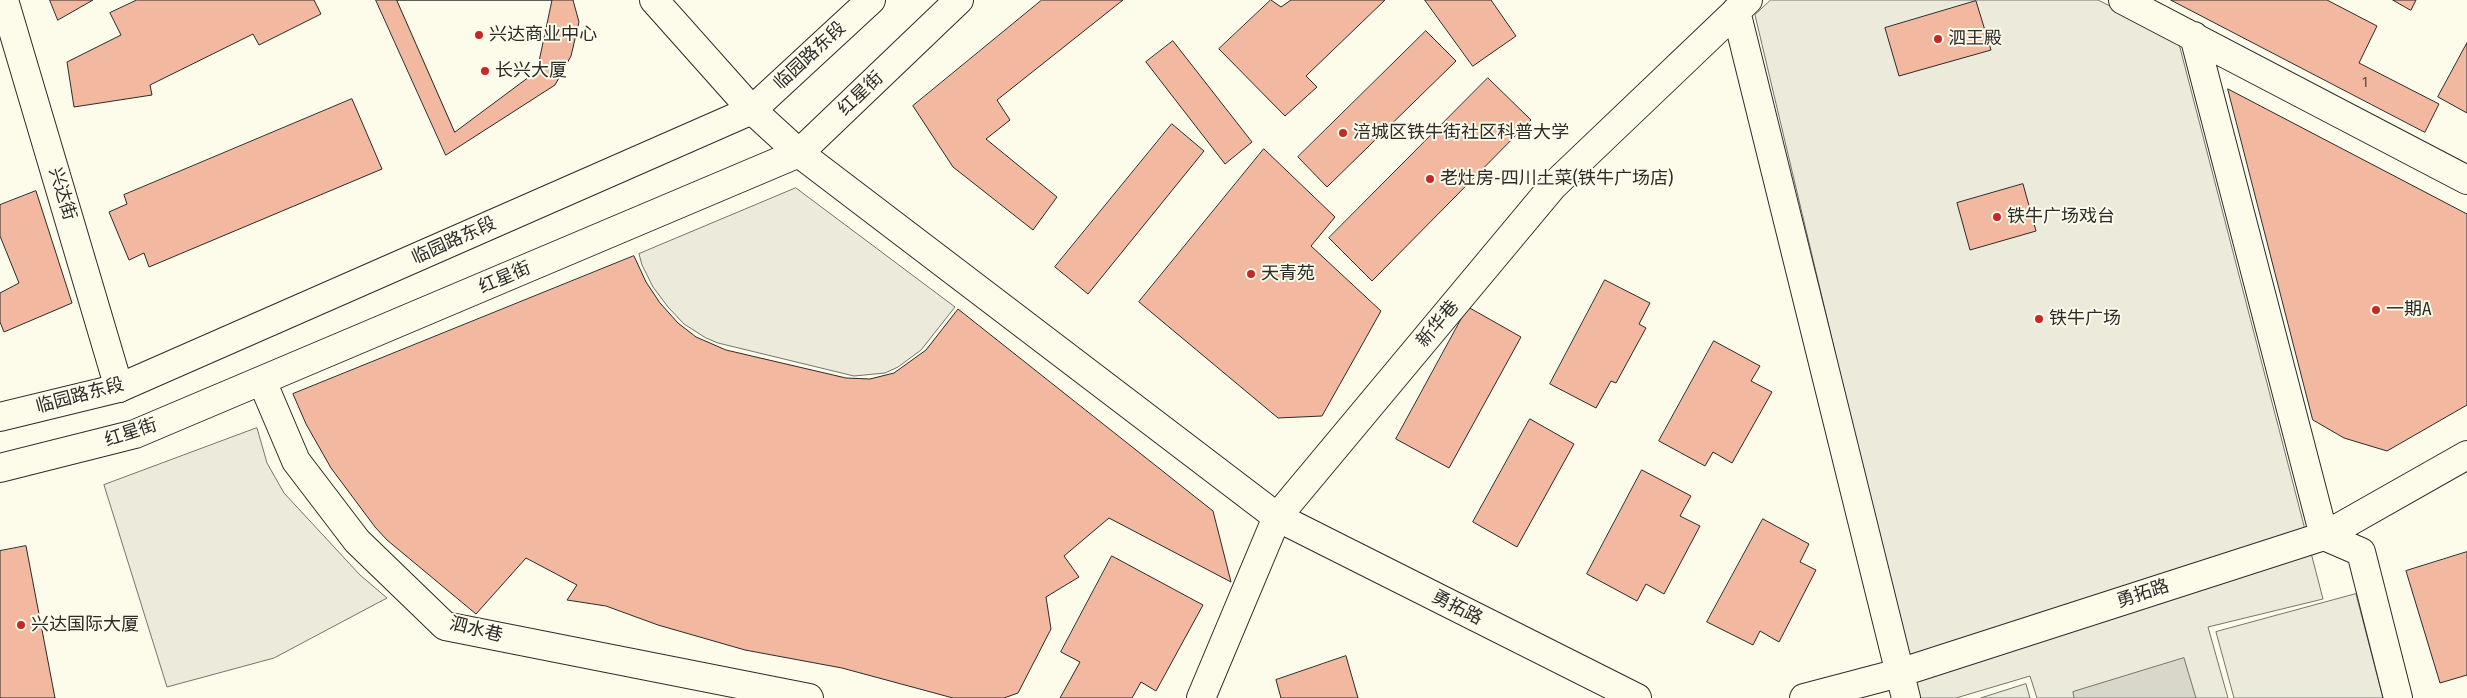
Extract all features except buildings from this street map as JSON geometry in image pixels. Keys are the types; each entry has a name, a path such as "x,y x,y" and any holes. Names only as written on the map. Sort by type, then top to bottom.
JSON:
{"street":[{"name":"兴达街","path":"4,0 119,388"},
{"name":"勇拓路","path":"654,0 752,110 799,152 1277,517 1637,698"},
{"name":"临园路东段","path":"0,418 119,388 752,110 871,0"},
{"name":"红星街","path":"0,468 135,434 799,152 959,0"},
{"path":"2123,0 2467,180"},
{"path":"1742,5 1903,686"},
{"name":"新华巷","path":"1201,698 1277,517 1553,186 1742,5"},
{"path":"2194,36 2324,536 2361,552 2398,698"},
{"name":"泗水巷","path":"262,381 296,461 357,541 445,626 809,698"},
{"name":"勇拓路","path":"1804,698 1903,686 2324,536 2467,455"}],"shaded area":[{"name":"铁牛广场","path":"1771,0 2098,0 2178,40 2323,599 2208,627 2228,698 2037,698 2030,676 1956,698 1917,698 1755,15"},
{"path":"796,188 955,307 921,350 898,367 885,373 854,376 718,343 684,324 653,287 642,265 639,254"},
{"path":"257,428 267,463 284,493 360,575 387,598 274,658 167,687 104,485"},
{"path":"2356,594 2383,698 2234,698 2216,632"},
{"path":"2184,658 2196,698 2074,698 2073,692"},
{"path":"2026,684 2030,698 1981,698"}],"place":[{"name":"兴达商业中心","path":"479,35"},
{"name":"泗王殿","path":"1938,39"},
{"name":"长兴大厦","path":"485,71"},
{"name":"涪城区铁牛街社区科普大学","path":"1343,133"},
{"name":"老灶房-四川土菜(铁牛广场店)","path":"1430,179"},
{"name":"铁牛广场戏台","path":"1997,217"},
{"name":"天青苑","path":"1251,274"},
{"name":"一期A","path":"2376,310"},
{"name":"铁牛广场","path":"2039,319"},
{"name":"兴达国际大厦","path":"21,625"}]}
